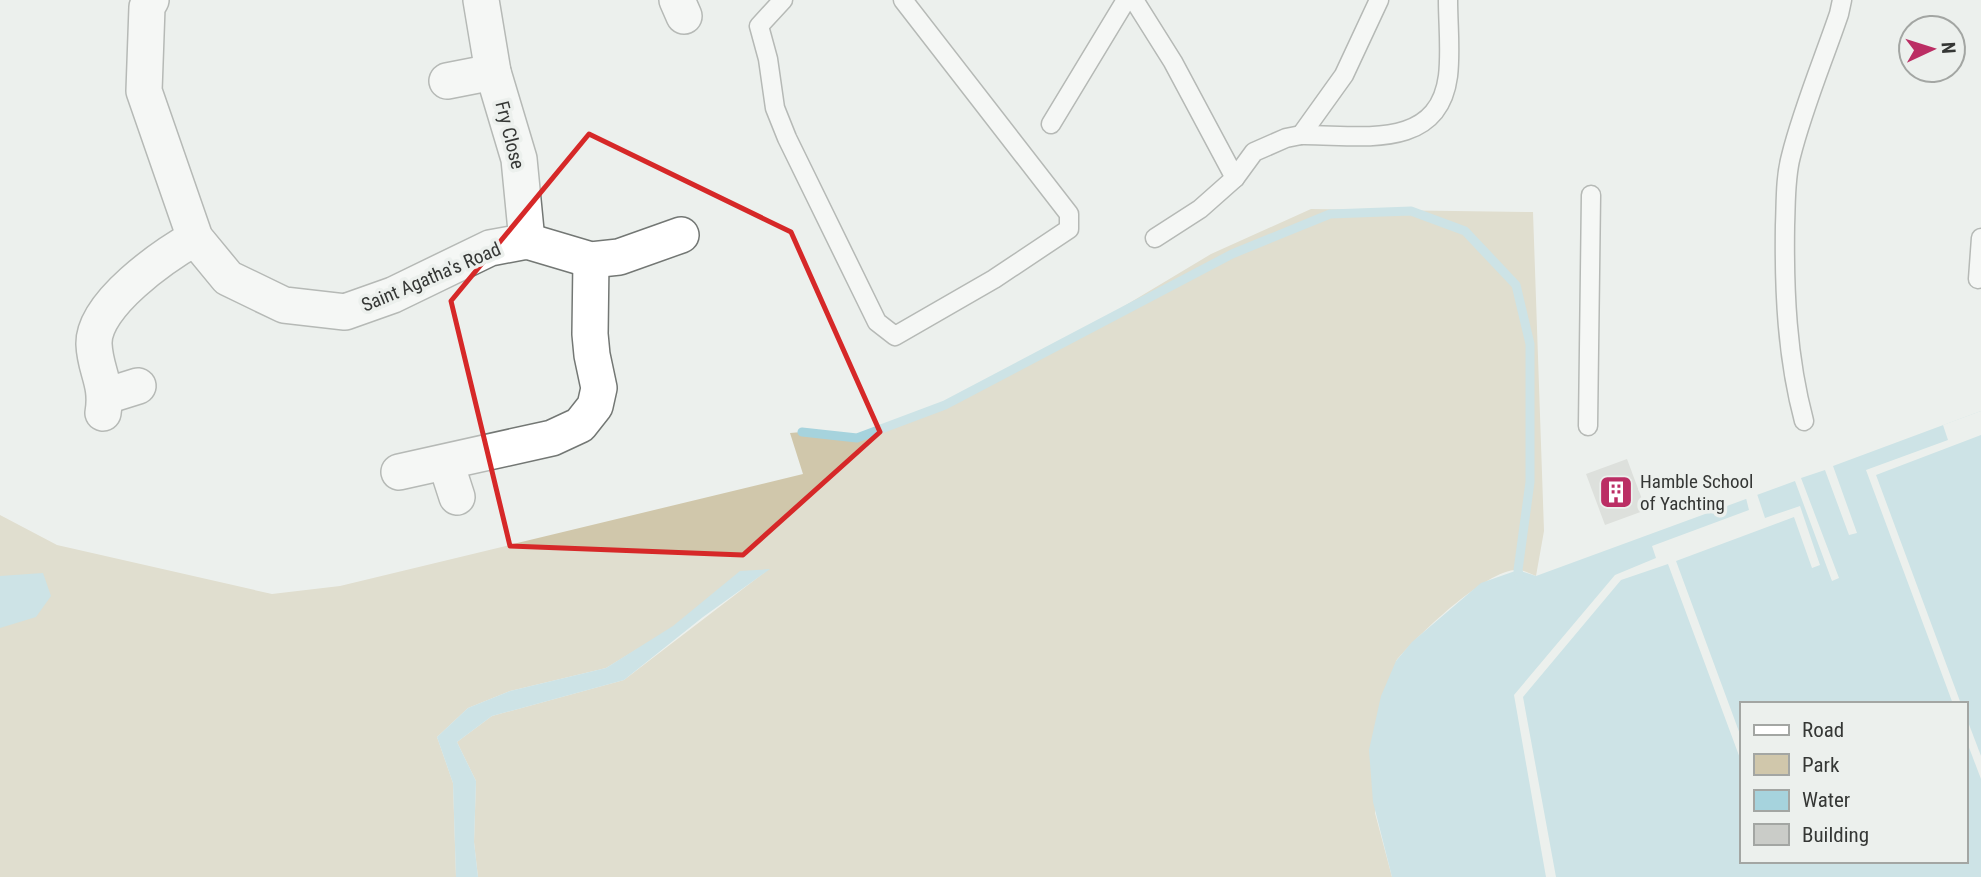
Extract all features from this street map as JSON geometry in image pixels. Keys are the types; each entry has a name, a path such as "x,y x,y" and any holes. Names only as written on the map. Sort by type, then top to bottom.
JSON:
{"street":[{"name":"Saint Agatha's Road","path":"151,0 147,7 144,91 195,237 228,278 284,305 345,312 393,295 490,248 527,241 591,260 619,257 681,235"},
{"name":"Fry Close","path":"481,0 493,72 519,159 527,241"},
{"path":"447,80 493,72"},
{"path":"116,398 94,344 102,318 119,297 164,255 195,237"},
{"path":"399,472 552,438 580,425 595,406 599,388 590,334 591,260"},
{"path":"446,463 457,497"}],"lane":[{"path":"783,0 759,26 768,59 775,108 823,216 877,322 895,336 994,279 1069,229 1069,214 902,0"},
{"path":"1051,124 1126,0"},
{"path":"1134,0 1172,62 1235,178"},
{"path":"1301,135 1344,75 1379,0"},
{"path":"1155,238 1200,209 1235,178 1254,152 1286,138 1301,135 1394,134 1424,123 1434,114 1448,79 1448,0"},
{"path":"1804,421 1794,385 1787,314 1784,276 1786,199 1790,158 1842,0"},
{"path":"1587,426 1591,195"},
{"path":"1978,279 1981,238"}],"highlighted area":[{"path":"589,134 791,232 880,432 743,555 510,546 451,301"}],"green space":[{"path":"1311,209 1533,212 1544,531 1536,576 1520,570 1490,579 1454,605 1396,661 1375,813 1392,877 478,877 474,842 476,781 457,742 492,716 624,680 769,569 606,668 510,691 468,708 437,737 453,783 456,877 0,877 0,515 57,545 272,594 340,586 803,474 790,433 857,438 985,384 1081,332 1211,254"}],"water":[{"path":"1981,411 1981,877 1392,877 1373,802 1369,750 1381,696 1396,661 1412,642 1481,583 1518,570 1536,576 1795,481 1832,581 1839,578 1801,478 1825,470 1849,535 1857,533 1833,466"},
{"path":"770,569 703,617 624,680 492,716 457,742 476,781 474,842 478,877 456,877 453,783 437,737 468,708 510,691 606,668 673,626 740,571"},
{"path":"43,573 51,596 36,617 0,628 0,576"}],"pier":[{"path":"1981,411 1981,435 1876,475 1960,702 1952,702 1866,470 1948,440 1943,425"},
{"path":"1757,494 1765,518 1800,506 1820,565 1812,568 1794,517 1676,561 1740,734 1740,758 1668,564 1621,580 1523,697 1556,877 1546,877 1514,695 1615,575 1656,558 1652,546 1749,510 1746,498"},
{"path":"1967,719 1981,756 1981,779 1967,742"}],"building":[{"name":"Hamble School of Yachting","path":"1627,459 1646,510 1605,525 1586,474"}],"waterway":[{"path":"802,432 857,438 945,405 1232,254 1330,214 1411,211 1465,231 1516,285 1530,344 1530,482 1518,570 1520,580"}],"place":[{"name":"Hamble School of Yachting","path":"1616,492"}]}
